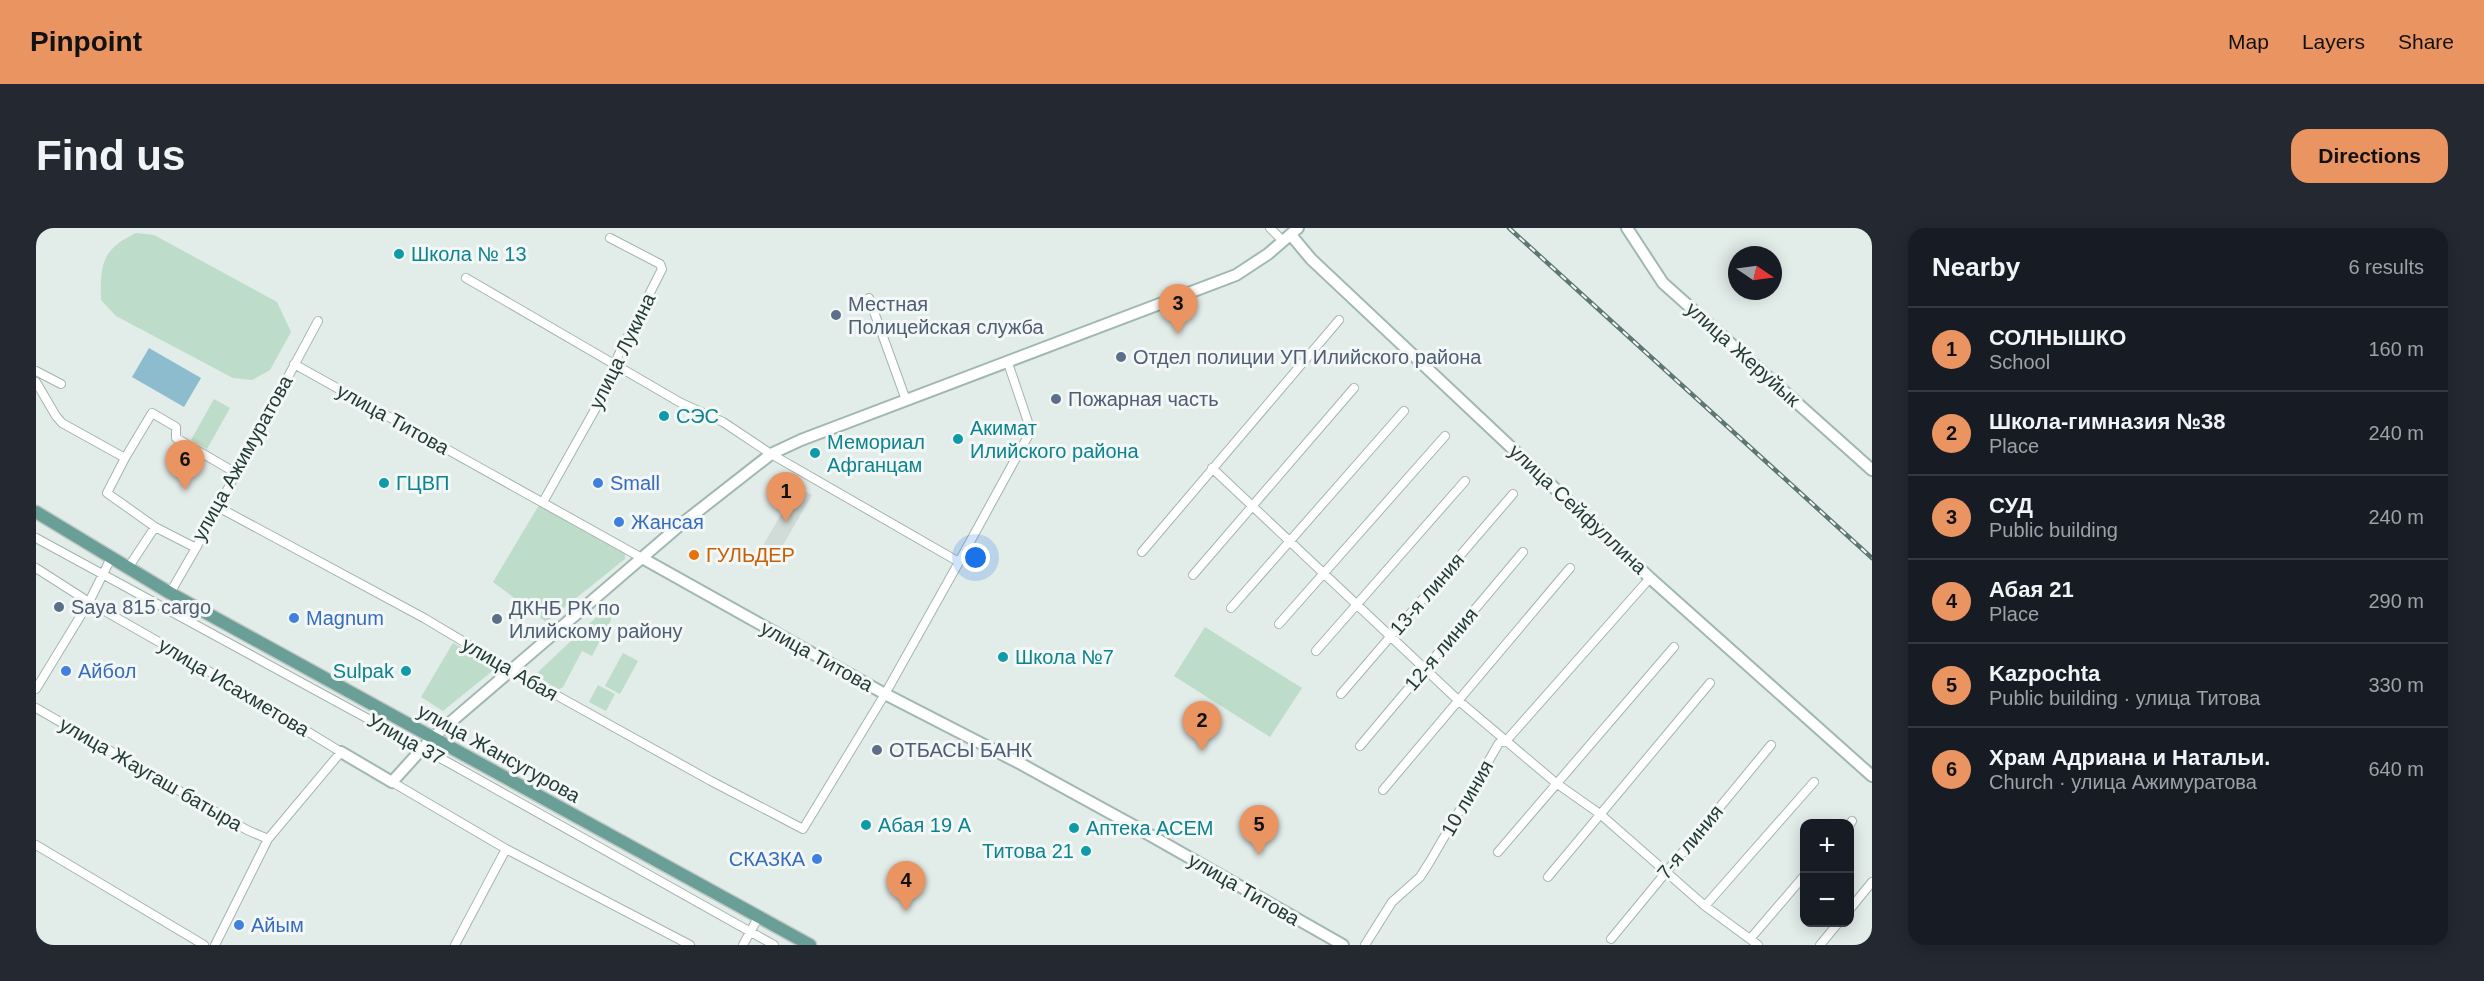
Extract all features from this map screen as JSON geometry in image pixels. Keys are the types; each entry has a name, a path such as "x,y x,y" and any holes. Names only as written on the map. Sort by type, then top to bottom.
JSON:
{"main road":[{"name":"улица Жансугурова","path":"36,512 170,593 431,739 810,945"}],"street":[{"path":"1270,228 1291,235"},
{"name":"улица Жеруйык","path":"1628,228 1663,283 1872,470"},
{"path":"392,782 431,739 642,558 771,454 801,440 1236,275 1268,254 1291,235"},
{"name":"улица Сейфуллина","path":"1291,235 1311,259 1650,578 1872,776"},
{"name":"улица Лукина","path":"543,502 615,374 618,356 662,269 660,264 610,238"},
{"path":"466,278 681,403 723,422 771,454 959,562"},
{"path":"869,298 906,400"},
{"path":"1142,552 1339,320"},
{"name":"улица Ажимуратова","path":"125,458 107,492 155,526 196,548 318,321"},
{"path":"885,694 1028,436 1028,422 1008,363"},
{"name":"улица Титова","path":"294,364 885,694 1033,770 1343,945"},
{"path":"36,371 61,384"},
{"path":"36,382 62,423 125,458 152,412 176,427 176,438 236,473"},
{"path":"1193,575 1354,388"},
{"path":"1231,608 1404,411"},
{"path":"1279,624 1445,436"},
{"path":"1212,468 1459,701 1556,783 1600,814 1705,906 1758,945"},
{"path":"1316,651 1465,481"},
{"name":"13-я линия","path":"1341,694 1513,494"},
{"name":"улица Абая","path":"218,507 424,618 511,670 803,830 885,694"},
{"path":"129,568 155,526"},
{"name":"Улица 37","path":"36,538 451,764 774,945"},
{"path":"170,593 196,548"},
{"name":"12-я линия","path":"1360,746 1523,552"},
{"path":"36,689 89,603 111,558"},
{"name":"улица Исахметова","path":"36,568 89,603 187,658 341,752"},
{"path":"1383,790 1570,568"},
{"name":"10 линия","path":"1365,945 1392,902 1420,877 1499,743 1506,741 1650,578"},
{"path":"1498,852 1674,647"},
{"path":"1548,877 1710,683"},
{"name":"улица Жаугаш батыра","path":"36,708 247,830 268,839"},
{"name":"7-я линия","path":"1611,939 1772,745"},
{"path":"214,945 268,839 341,752 506,849 690,945"},
{"path":"1705,906 1814,782"},
{"path":"36,845 204,945"},
{"path":"455,945 506,849"},
{"path":"1750,939 1800,881"},
{"path":"1854,904 1872,882"},
{"path":"743,945 759,916"},
{"path":"1820,945 1835,927"}],"shaded area":[{"path":"797,487 812,495 776,557 761,549"}],"green space":[{"path":"136,233 154,235 277,302 291,332 270,370 252,380 233,378 116,316 101,300 103,267 105,259 116,245"},
{"path":"214,399 230,408 207,449 191,440"},
{"path":"539,505 625,552 625,559 546,622 493,582"},
{"path":"604,610 611,613 611,620 592,656 582,651 563,687 558,690 542,679 538,672"},
{"path":"1205,627 1302,688 1270,737 1174,676"},
{"path":"453,643 496,668 443,711 421,697"},
{"path":"623,653 638,661 620,694 605,686"},
{"path":"598,685 615,694 606,711 589,702"}],"water":[{"path":"149,348 201,378 184,407 132,377"}],"railway":[{"path":"1509,228 1872,558"}],"place":[{"name":"Школа № 13","path":"399,254"},
{"name":"Местная Полицейская служба","path":"836,315"},
{"name":"СУД","path":"1178,334"},
{"name":"Отдел полиции УП Илийского района","path":"1121,357"},
{"name":"Пожарная часть","path":"1056,399"},
{"name":"СЭС","path":"664,416"},
{"name":"Акимат Илийского района","path":"958,439"},
{"name":"Мемориал Афганцам","path":"815,453"},
{"name":"ГЦВП","path":"384,483"},
{"name":"Small","path":"598,483"},
{"name":"Храм Адриана и Натальи.","path":"185,490"},
{"name":"Жансая","path":"619,522"},
{"name":"СОЛНЫШКО","path":"786,522"},
{"name":"ГУЛЬДЕР","path":"694,555"},
{"name":"Saya 815 cargo","path":"59,607"},
{"name":"Magnum","path":"294,618"},
{"name":"ДКНБ РК по Илийскому району","path":"497,619"},
{"name":"Школа №7","path":"1003,657"},
{"name":"Айбол","path":"66,671"},
{"name":"Sulpak","path":"406,671"},
{"name":"ОТБАСЫ БАНК","path":"877,750"},
{"name":"Школа-гимназия №38","path":"1202,751"},
{"name":"Абая 19 А","path":"866,825"},
{"name":"Аптека АСЕМ","path":"1074,828"},
{"name":"Титова 21","path":"1086,851"},
{"name":"Kazpochta","path":"1259,855"},
{"name":"СКАЗКА","path":"817,859"},
{"name":"Абая 21","path":"906,911"},
{"name":"Айым","path":"239,925"}]}
